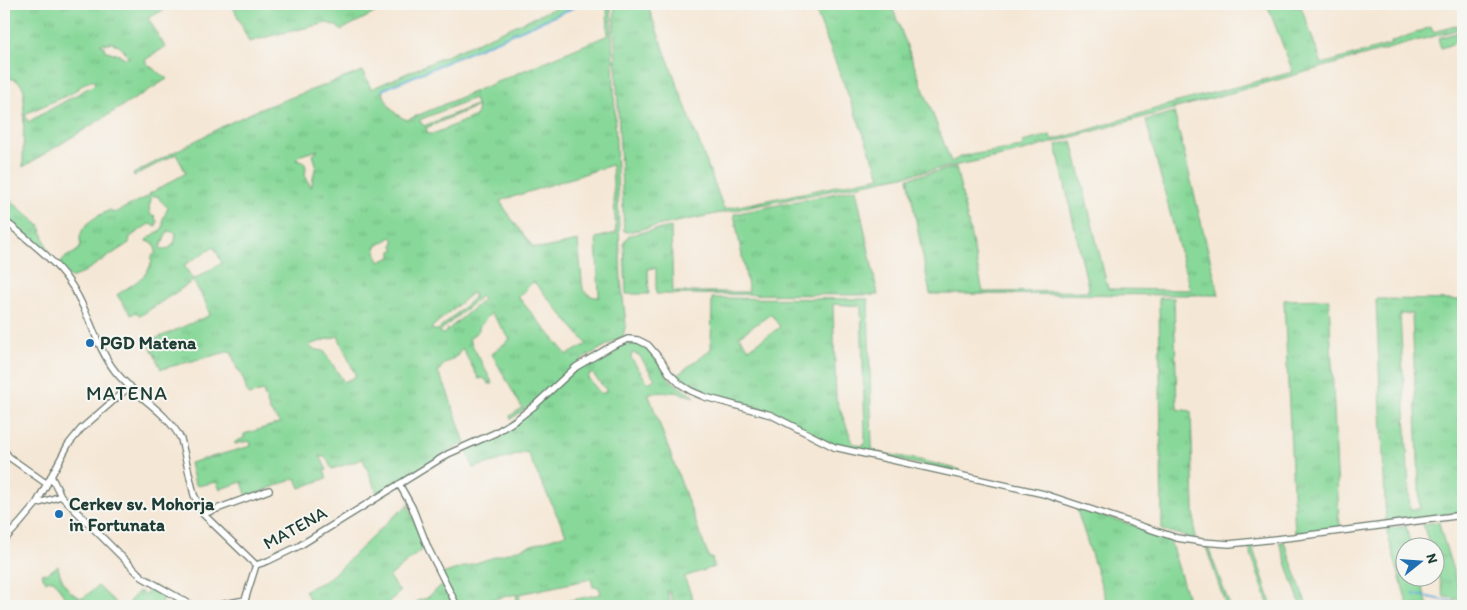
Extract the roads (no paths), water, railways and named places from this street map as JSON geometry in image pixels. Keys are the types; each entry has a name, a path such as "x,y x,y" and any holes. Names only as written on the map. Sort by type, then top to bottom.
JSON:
{"street":[{"name":"MATENA","path":"4,220 53,262 71,284 83,305 106,356 116,372 167,418 178,433 182,440 194,495 203,514 256,564 282,555 299,546 448,454 494,433 516,420 576,367 628,339 638,340 648,345 669,373 680,384 691,391 705,397 771,415 834,447 1044,494 1176,538 1230,544 1463,515"},
{"path":"4,540 36,504 68,445 81,429 130,386"},
{"path":"4,450 9,457 47,484"},
{"path":"51,476 61,496 142,577 193,606"},
{"path":"399,484 412,507 428,548 457,606"},
{"path":"203,514 269,490"},
{"path":"36,504 61,496"},
{"path":"248,606 245,600 256,564"},
{"path":"214,606 245,600"}],"waterway":[{"path":"382,90 582,4"},
{"path":"1413,594 1463,604"}],"place":[{"name":"PGD Matena","path":"90,343"},
{"name":"Cerkev sv. Mohorja in Fortunata","path":"59,514"}],"district":[{"name":"MATENA","path":"127,393"}]}
